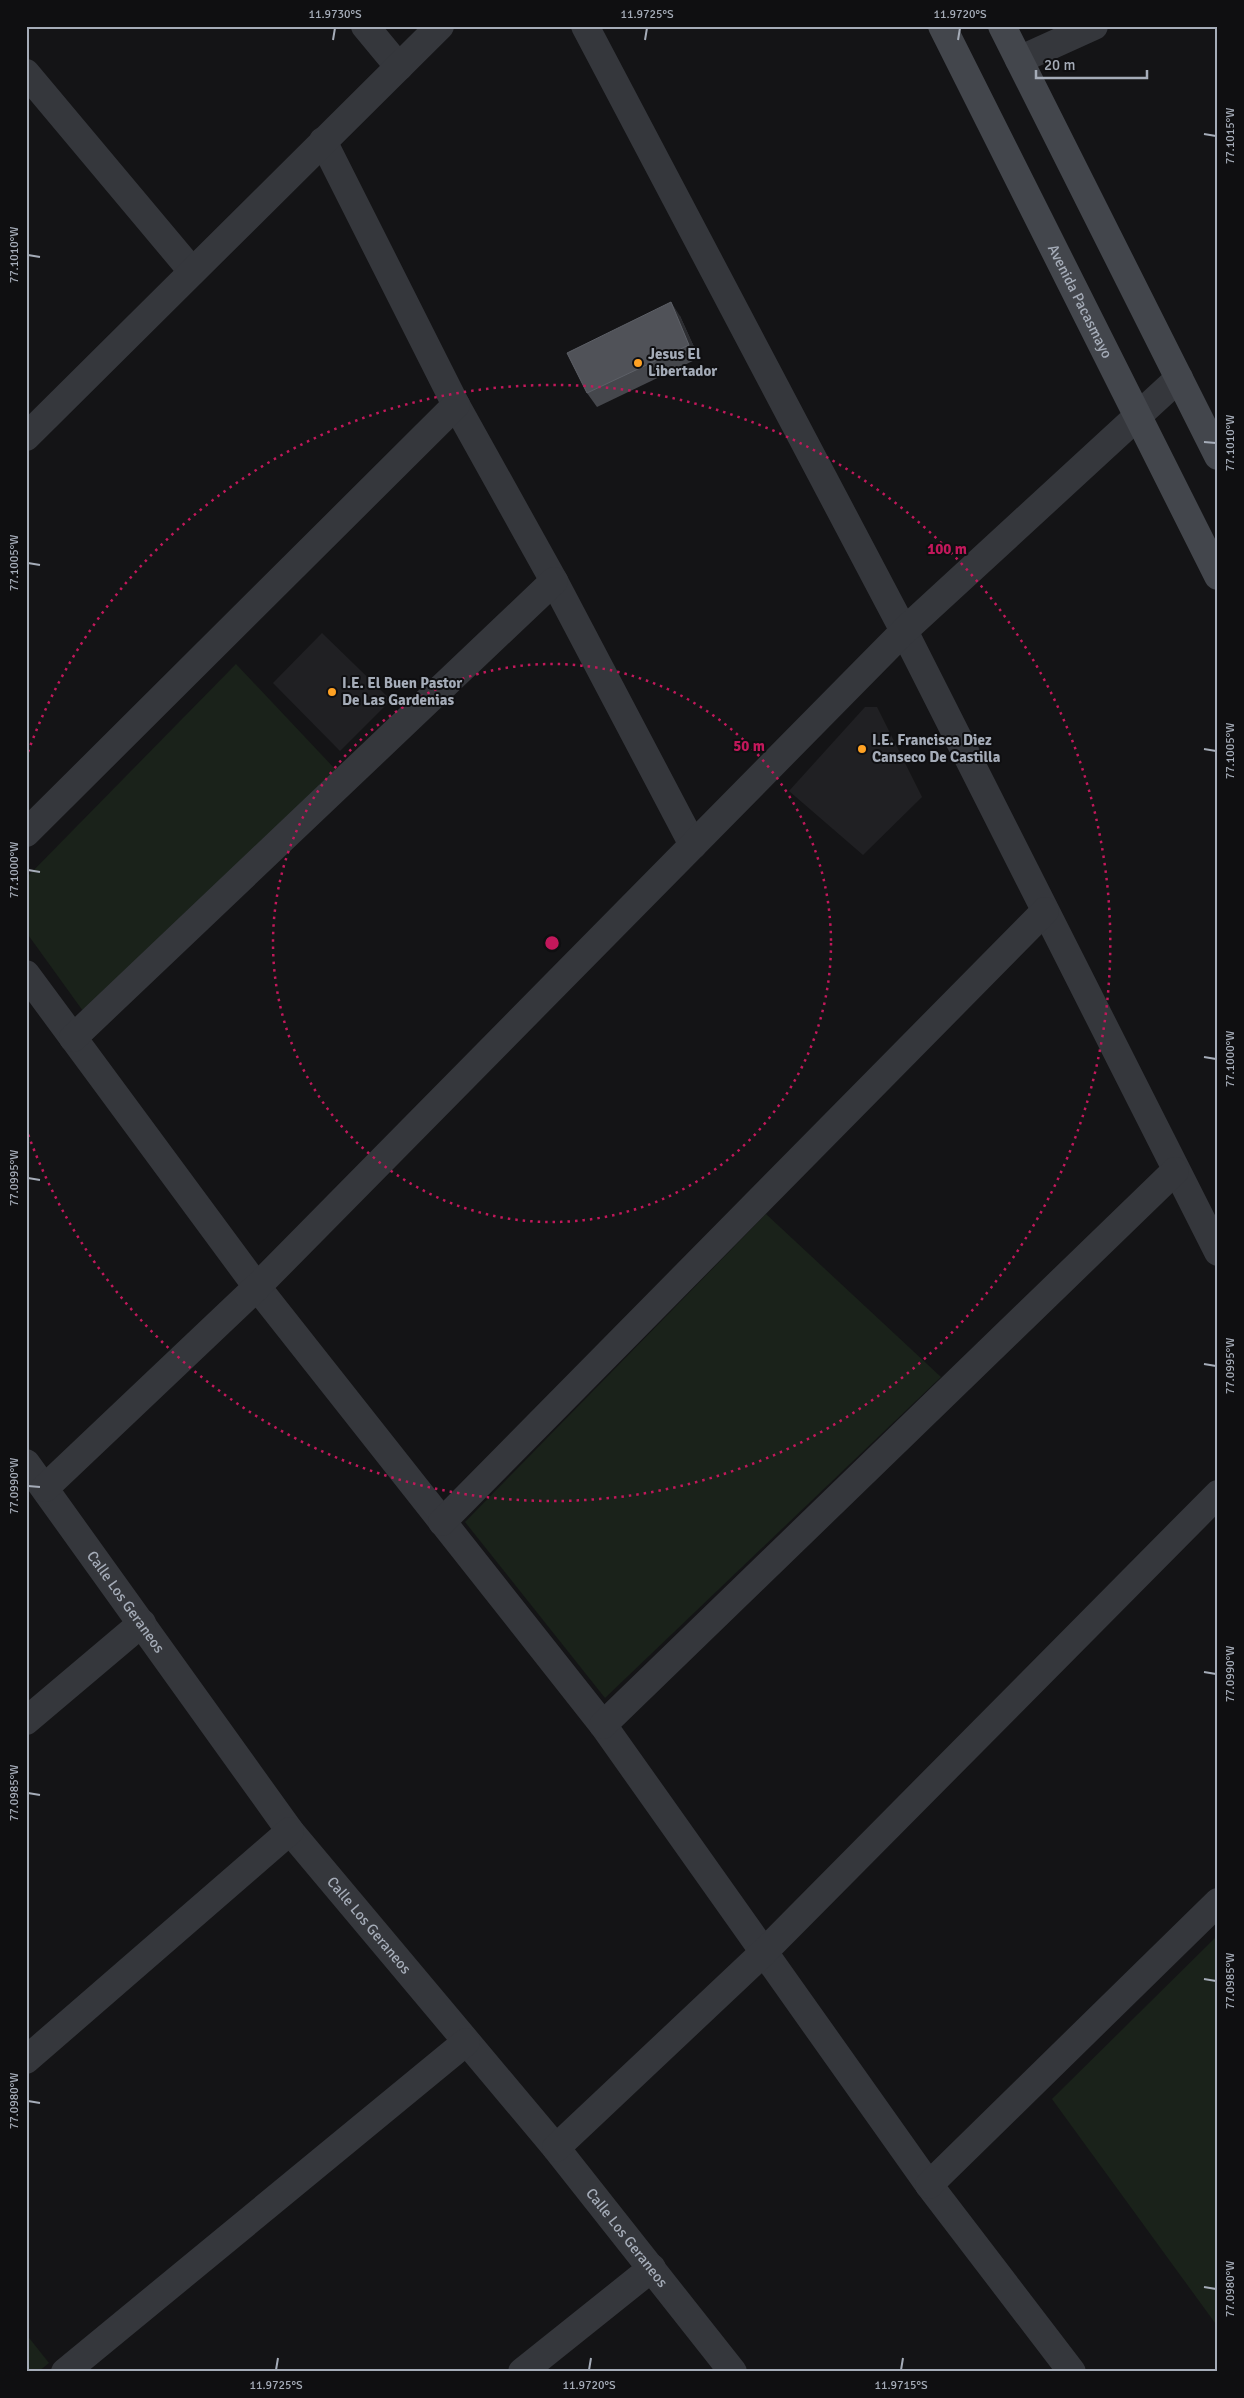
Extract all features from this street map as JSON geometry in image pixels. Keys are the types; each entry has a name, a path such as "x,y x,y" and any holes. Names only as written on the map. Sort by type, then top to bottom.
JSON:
{"main road":[{"name":"Avenida Pacasmayo","path":"942,26 1218,576"},
{"path":"1002,26 1218,456"}],"street":[{"path":"365,26 399,67"},
{"path":"26,437 440,26"},
{"path":"585,26 904,631 1175,1172 1218,1252"},
{"path":"1019,60 1094,26"},
{"path":"26,73 192,271"},
{"path":"323,141 456,405 554,581 693,845"},
{"path":"45,1488 257,1287 904,631 1179,378"},
{"path":"26,833 456,405"},
{"path":"73,1038 554,581"},
{"path":"442,1522 1045,912"},
{"path":"26,974 257,1287 603,1726 929,2185 1072,2372"},
{"path":"603,1726 1175,1172"},
{"name":"Calle Los Geraneos","path":"26,1463 290,1831 556,2148 733,2372"},
{"path":"556,2148 764,1952 1218,1494"},
{"path":"26,1721 142,1623"},
{"path":"26,2060 290,1831"},
{"path":"929,2185 1218,1902"},
{"path":"65,2372 466,2042"},
{"path":"535,2368 652,2268"}],"shaded area":[{"name":"I.E. El Buen Pastor De Las Gardenias","path":"322,633 391,700 340,751 273,683"},
{"path":"236,664 336,770 88,1018 26,932 26,878"},
{"name":"I.E. Francisca Diez Canseco De Castilla","path":"865,707 877,707 922,797 863,855 789,791"},
{"path":"766,1214 941,1377 605,1698 465,1522"},
{"path":"1218,1935 1218,2327 1052,2099"},
{"path":"26,2334 49,2363 38,2372 26,2372"}],"building":[{"name":"Jesus El Libertador","path":"671,302 689,345 587,393 567,353"}],"place":[{"name":"Jesus El Libertador","path":"638,363"},
{"name":"I.E. El Buen Pastor De Las Gardenias","path":"332,692"},
{"name":"I.E. Francisca Diez Canseco De Castilla","path":"862,749"}]}
